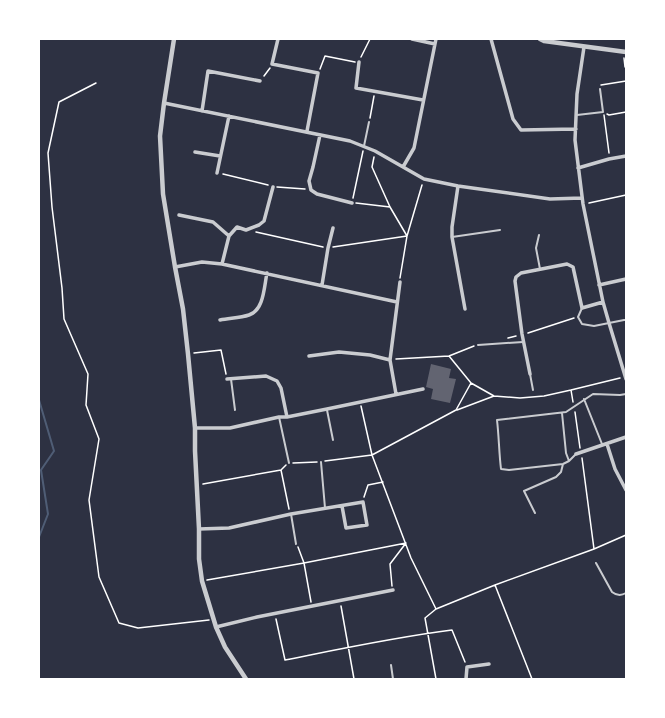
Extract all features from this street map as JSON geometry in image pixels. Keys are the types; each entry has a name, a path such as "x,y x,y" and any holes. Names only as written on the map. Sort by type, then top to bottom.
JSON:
{"street":[{"path":"174,39 160,136 163,194 183,309 195,428 202,581 216,628 225,647 246,679"},
{"path":"278,39 272,64 318,73 307,131"},
{"path":"412,39 434,44"},
{"path":"403,167 414,148 436,39"},
{"path":"491,39 513,119 521,130 576,129"},
{"path":"540,39 544,41 625,52"},
{"path":"584,47 577,94 575,140 578,168 583,204 599,285 626,378"},
{"path":"359,62 356,88 423,100"},
{"path":"202,111 208,71 260,81"},
{"path":"164,103 350,141 375,151 424,179 458,186 550,199 582,198"},
{"path":"217,173 229,116"},
{"path":"320,135 309,181 311,190 317,194 352,203"},
{"path":"195,152 220,156"},
{"path":"578,168 609,159 626,156"},
{"path":"458,186 452,237 465,309"},
{"path":"222,264 229,236 237,227 246,230 264,222 273,187"},
{"path":"179,215 213,222 229,236"},
{"path":"322,285 333,228"},
{"path":"175,267 202,262 222,264 397,302"},
{"path":"530,374 523,342 514,281 520,273 567,264 573,267 582,308 603,302"},
{"path":"220,320 250,315 256,310 261,302 267,273"},
{"path":"599,285 626,279"},
{"path":"396,394 390,360 400,282"},
{"path":"309,356 339,352 370,355 390,360"},
{"path":"229,379 266,376 277,381 281,388 287,417"},
{"path":"195,428 230,428 423,389"},
{"path":"576,454 626,437"},
{"path":"605,445 614,469 626,490"},
{"path":"199,529 229,528 290,514 363,502 367,525 346,528 342,506"},
{"path":"216,628 275,613 393,590"},
{"path":"466,679 467,667 489,664"}],"lane":[{"path":"577,115 603,112 600,89"},
{"path":"364,146 369,122"},
{"path":"452,237 500,230"},
{"path":"539,235 536,248 540,269"},
{"path":"582,308 578,317 582,324 594,326 626,320"},
{"path":"478,345 523,342"},
{"path":"530,374 533,390"},
{"path":"229,379 235,410"},
{"path":"576,454 569,461 563,464 509,470 502,469 499,454 500,448 497,420 566,412 593,394 626,394"},
{"path":"584,399 605,445"},
{"path":"327,409 333,440"},
{"path":"562,412 566,453 569,461"},
{"path":"279,417 289,463"},
{"path":"321,462 325,509"},
{"path":"535,513 524,491 556,477 561,472 563,464"},
{"path":"290,514 296,544"},
{"path":"596,563 615,595 620,596 626,593"},
{"path":"391,666 393,679"}],"path":[{"path":"318,73 325,56 359,62 370,39"},
{"path":"625,52 624,60 626,67"},
{"path":"260,81 272,64"},
{"path":"96,82 59,102 48,153 64,319 88,374 86,405 99,439 89,500 99,577 119,624 138,628 213,619"},
{"path":"600,89 600,85 626,82"},
{"path":"369,122 375,91"},
{"path":"603,112 609,115 626,112"},
{"path":"603,112 609,159"},
{"path":"364,146 352,203 390,207"},
{"path":"375,151 372,167 390,207 407,236"},
{"path":"217,173 230,175 273,187 311,190"},
{"path":"400,282 407,236 424,179"},
{"path":"583,204 626,195"},
{"path":"246,230 328,248 407,236"},
{"path":"188,354 221,350 229,379"},
{"path":"571,390 626,378"},
{"path":"456,410 471,383"},
{"path":"197,485 280,470 289,463 321,462 372,455 456,410 494,396"},
{"path":"360,402 372,455 411,558 436,609"},
{"path":"280,470 290,514"},
{"path":"363,502 368,485 383,482"},
{"path":"594,550 626,535"},
{"path":"202,581 406,543"},
{"path":"393,590 390,564 406,543"},
{"path":"296,544 304,563 312,606"},
{"path":"436,679 425,618 436,609 495,585 532,679"},
{"path":"340,600 354,679"},
{"path":"275,613 285,660 428,633 452,630 467,667"}],"building":[{"path":"431,364 451,369 449,378 456,379 450,403 431,399 433,389 426,387"}],"waterway":[{"path":"39,400 54,451 41,470 48,514 39,537"}]}
